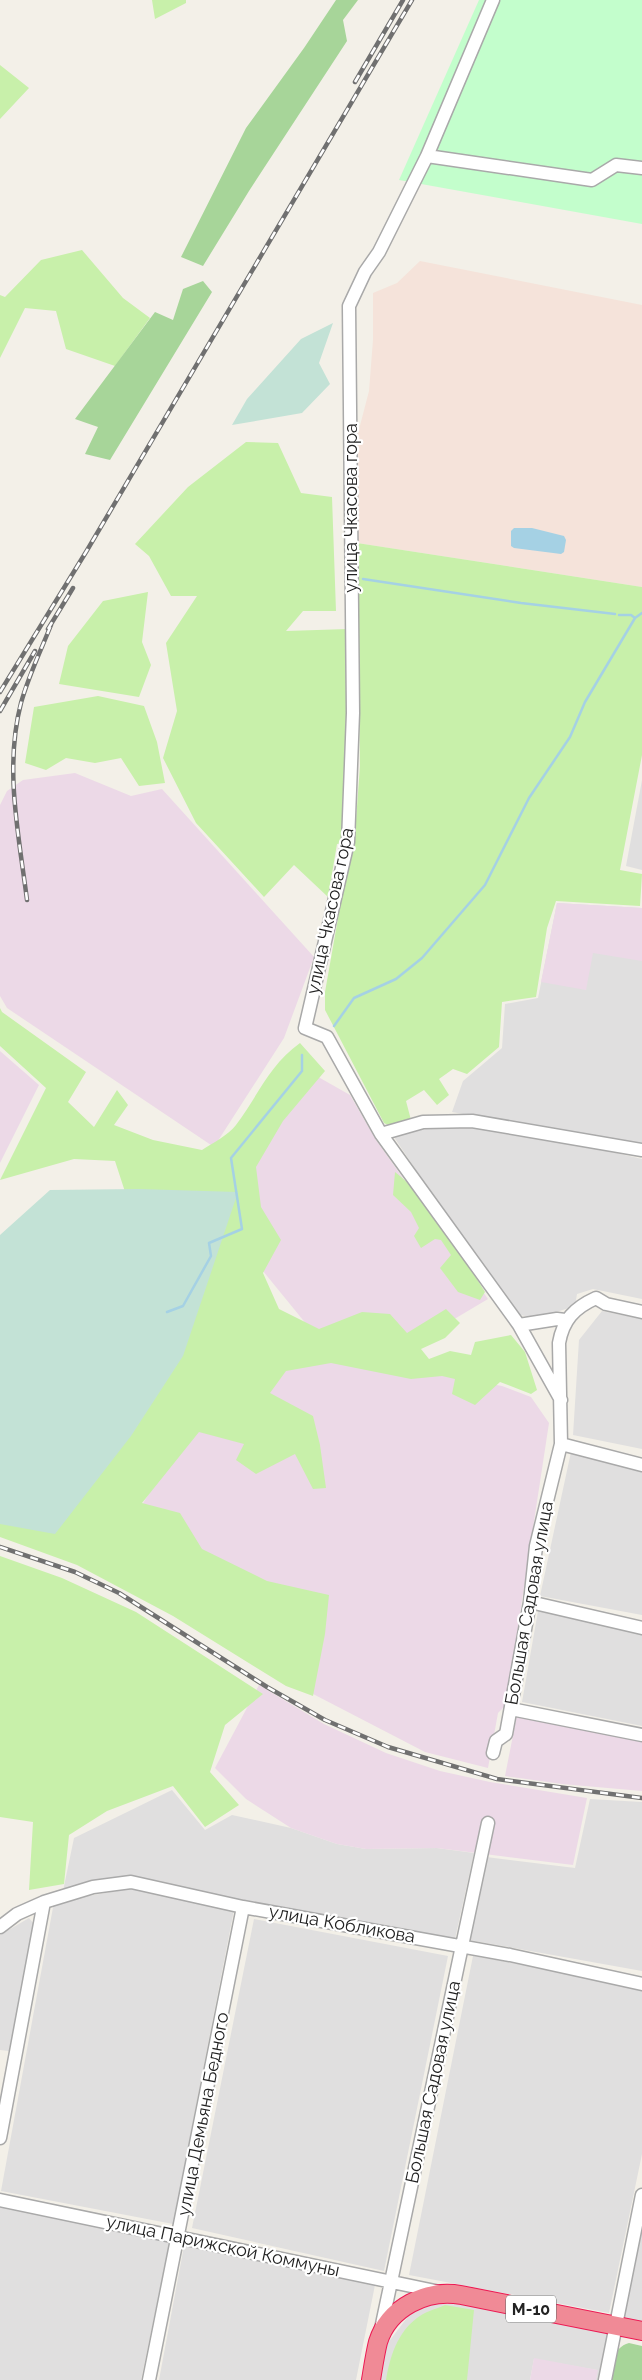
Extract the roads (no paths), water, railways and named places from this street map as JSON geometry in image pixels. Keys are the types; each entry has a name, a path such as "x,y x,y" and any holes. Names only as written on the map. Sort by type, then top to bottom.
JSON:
{"highway":[{"name":"улица Парижской Коммуны","path":"407,2305 427,2295 446,2293 642,2331"},
{"name":"Большая Садовая улица","path":"371,2380 379,2341 392,2320 407,2305"}],"street":[{"path":"493,0 427,156 592,180 616,165 642,168"},
{"name":"улица Чкасова гора","path":"427,156 379,252 365,272 349,306 353,713 348,842 305,1028 327,1036 381,1134 519,1325 561,1400"},
{"path":"381,1134 423,1122 472,1121 642,1150"},
{"path":"519,1325 558,1319 565,1320 584,1303 596,1298 606,1304 642,1312"},
{"name":"Большая Садовая улица","path":"493,1753 496,1741 506,1734 530,1602 536,1546 561,1444 559,1343 565,1320"},
{"path":"561,1444 642,1465"},
{"path":"530,1602 642,1628"},
{"path":"511,1709 642,1736"},
{"name":"Большая Садовая улица","path":"379,2341 488,1823"},
{"name":"улица Кобликова","path":"0,1927 17,1914 44,1902 93,1887 130,1882 244,1907 461,1946 642,1984"},
{"path":"0,2138 44,1902"},
{"name":"улица Демьяна Бедного","path":"149,2380 244,1907"},
{"path":"604,2380 642,2194"},
{"name":"улица Парижской Коммуны","path":"0,2200 446,2293"}],"water":[{"path":"514,528 532,528 564,536 566,540 564,552 561,554 514,548 511,546 511,531"}],"waterway":[{"path":"363,579 521,603 615,614"},
{"path":"334,1026 354,998 396,979 422,958 485,885 529,798 570,737 585,702 635,618 642,613"},
{"path":"619,615 631,615 635,618"},
{"path":"167,1312 183,1306 211,1256 209,1243 242,1229 231,1158 302,1071 302,1055"}],"railway":[{"path":"355,82 403,0"},
{"path":"0,692 86,552 412,0"},
{"path":"48,629 73,588"},
{"path":"27,900 17,827 13,777 16,728 24,693 51,625"},
{"path":"0,711 35,651"},
{"path":"0,1547 75,1572 119,1593 267,1687 325,1720 388,1747 497,1779 642,1798"}]}
